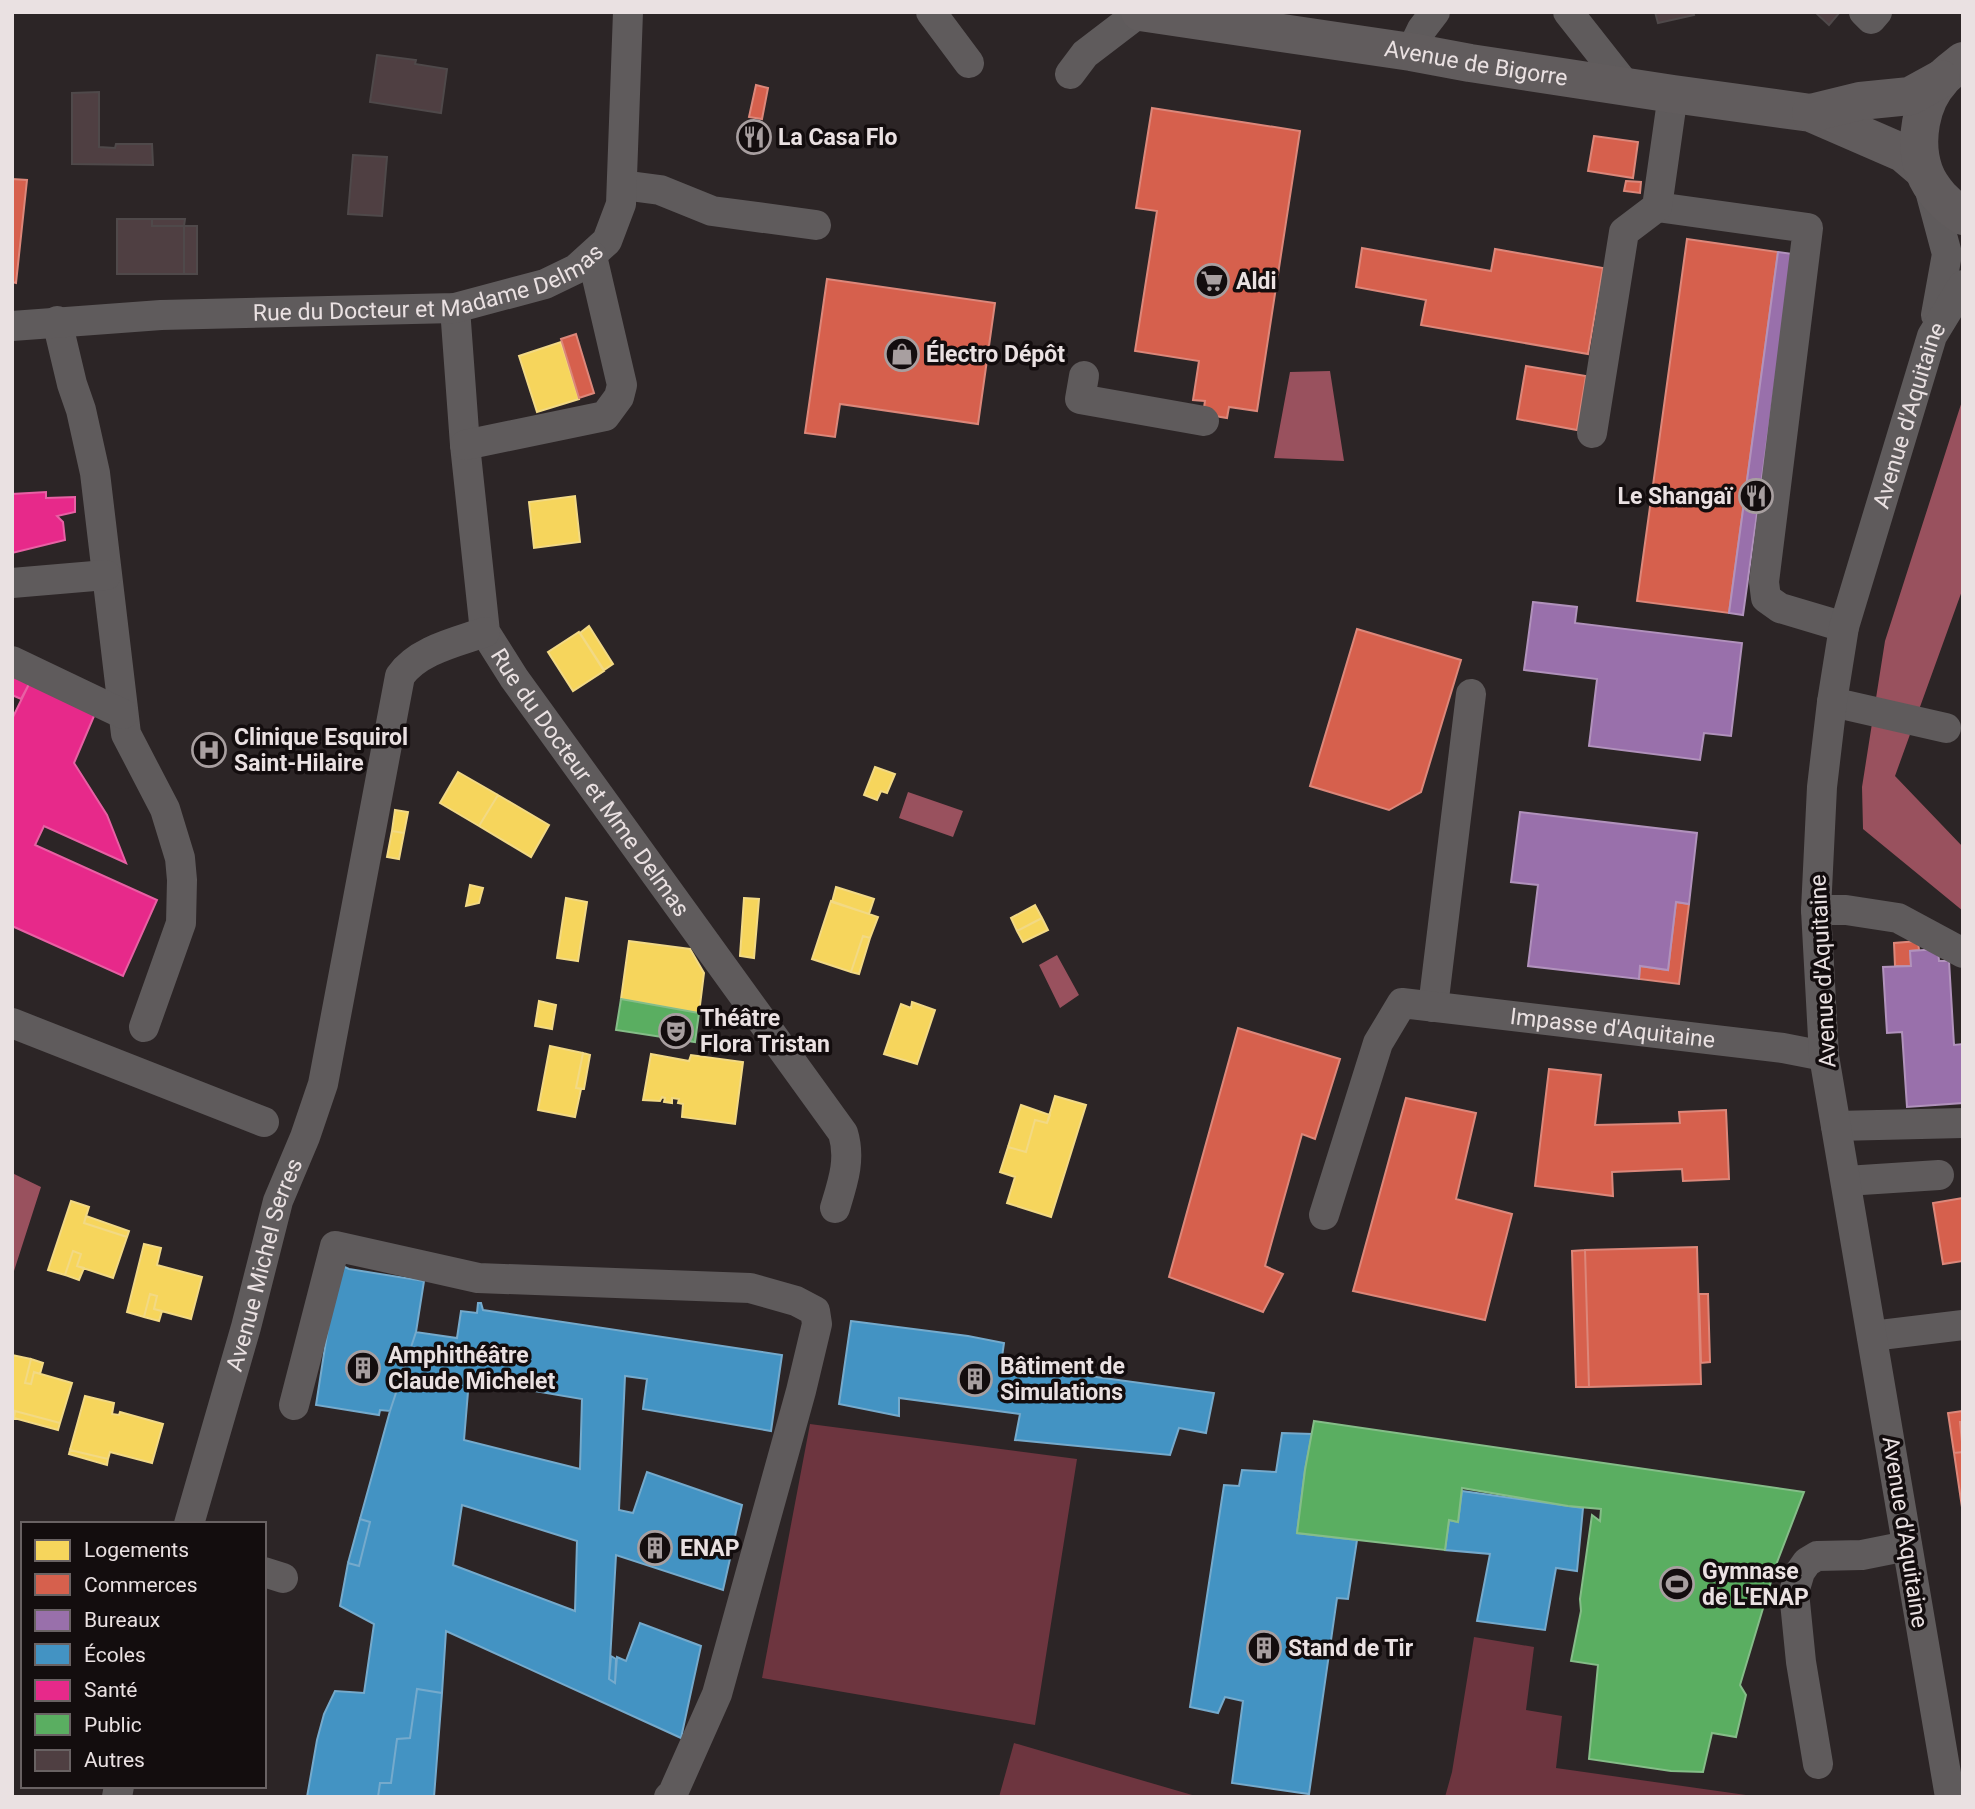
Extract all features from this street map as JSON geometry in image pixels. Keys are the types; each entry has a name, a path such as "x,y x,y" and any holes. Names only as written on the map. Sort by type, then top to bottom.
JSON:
{"main road":[{"name":"Avenue de Bigorre","path":"1140,12 1411,52 1628,88 1811,113 1903,153 1925,173"},
{"name":"Avenue de Bigorre","path":"1811,113 1860,101 1910,96 1952,70"},
{"path":"1952,70 1926,104 1919,133 1925,173 1937,194 1963,216"}],"street":[{"name":"Rue du Docteur et Madame Delmas","path":"12,326 160,315 455,308 545,284 576,269 607,241 621,204 628,12"},
{"path":"932,12 969,63"},
{"path":"1070,74 1085,54 1140,12"},
{"path":"1411,52 1422,29 1435,12"},
{"path":"1568,12 1628,88"},
{"path":"1864,12 1871,19 1877,12"},
{"path":"1592,433 1624,232 1657,207 1673,94"},
{"path":"1925,173 1947,254 1931,336"},
{"path":"622,185 660,190 712,211 816,225"},
{"path":"1657,207 1808,228 1764,582 1766,598 1780,608 1844,627"},
{"path":"465,445 605,416 619,397 622,385 592,256"},
{"name":"Avenue d'Aquitaine","path":"1950,1797 1824,1056 1816,910 1822,787 1844,627 1931,336 1963,285"},
{"name":"Rue du Docteur et Mme Delmas","path":"455,308 465,445 485,632 514,678 843,1133 847,1145 847,1159 835,1208"},
{"path":"57,321 95,473 126,734 165,809 180,858 181,923 144,1027"},
{"path":"1084,376 1080,399 1204,421"},
{"path":"12,583 106,575"},
{"name":"Avenue Michel Serres","path":"190,1522 246,1327 278,1201 305,1137 323,1084 400,676 407,666 432,652 485,632"},
{"path":"12,661 123,714"},
{"path":"1433,1006 1471,694"},
{"path":"1832,702 1946,728"},
{"path":"1816,910 1846,910 1898,918 1963,953"},
{"name":"Impasse d'Aquitaine","path":"1324,1215 1378,1043 1402,1003 1783,1048 1824,1056"},
{"path":"12,1023 264,1122"},
{"path":"1836,1126 1963,1123"},
{"path":"1846,1181 1939,1175"},
{"path":"293,1405 335,1246 478,1278 750,1288 796,1301 815,1311 817,1324 801,1391 717,1694 669,1797"},
{"path":"1872,1336 1963,1325"},
{"path":"1818,1765 1801,1662 1794,1592 1800,1572 1807,1562 1817,1556 1862,1555 1907,1546"}],"shaded area":[{"path":"1330,371 1344,461 1274,458 1290,372"},
{"path":"1963,398 1963,588 1895,776 1963,847 1963,911 1863,829 1862,787 1885,641"},
{"path":"908,792 963,811 953,837 899,818"},
{"path":"1057,955 1079,995 1060,1008 1039,965"},
{"path":"12,1173 41,1187 14,1271 12,1270"},
{"path":"810,1424 1077,1459 1035,1725 762,1678"},
{"path":"1474,1637 1534,1647 1526,1710 1562,1716 1556,1768 1760,1797 1445,1797 1452,1772"},
{"path":"1014,1743 1199,1797 999,1797"}],"building: Logements":[{"path":"561,342 579,399 537,412 519,356"},
{"path":"575,496 580,542 534,548 529,502"},
{"path":"589,626 613,664 604,670 580,633"},
{"path":"579,632 604,671 573,691 548,652"},
{"path":"875,767 895,774 887,793 881,791 877,800 864,795"},
{"path":"458,772 498,795 479,826 440,803"},
{"path":"498,795 549,825 531,857 479,826"},
{"path":"395,810 408,812 404,833 392,831"},
{"path":"392,831 404,833 399,859 387,857"},
{"path":"470,885 483,888 479,903 466,906"},
{"path":"836,887 874,899 869,914 832,902"},
{"path":"566,898 587,902 578,961 557,958"},
{"path":"744,898 759,899 754,958 740,956"},
{"path":"831,901 878,917 870,938 863,936 851,972 812,959"},
{"path":"1035,905 1042,918 1017,931 1011,918"},
{"path":"1042,918 1048,930 1023,942 1017,931"},
{"path":"863,936 870,938 859,974 851,972"},
{"path":"629,941 690,949 704,973 699,1013 621,999"},
{"path":"539,1001 556,1005 552,1029 535,1026"},
{"path":"912,1002 935,1010 917,1064 884,1054 901,1004 911,1008"},
{"path":"550,1046 583,1053 576,1088 581,1089 575,1117 538,1110"},
{"path":"583,1053 590,1055 584,1089 576,1088"},
{"path":"651,1054 689,1061 691,1055 743,1062 735,1124 682,1117 683,1104 678,1103 679,1099 672,1098 672,1103 664,1102 665,1098 662,1097 660,1101 643,1100"},
{"path":"1055,1096 1086,1105 1051,1217 1007,1203 1015,1177 1000,1172 1008,1147 1026,1152 1035,1120 1047,1123"},
{"path":"1021,1105 1050,1115 1047,1123 1035,1120 1026,1152 1008,1147"},
{"path":"71,1201 89,1207 84,1223 127,1237 113,1278 77,1266 81,1254 73,1251 65,1275 48,1270"},
{"path":"86,1216 129,1231 127,1237 84,1223"},
{"path":"144,1244 161,1248 157,1265 202,1277 191,1319 154,1309 157,1296 150,1294 144,1317 127,1312"},
{"path":"73,1251 81,1254 77,1266 84,1268 79,1280 65,1275"},
{"path":"150,1294 157,1296 154,1309 162,1311 159,1321 144,1317"},
{"path":"12,1355 31,1359 25,1383 31,1384 34,1372 72,1383 60,1423 15,1411 12,1425"},
{"path":"31,1359 43,1363 40,1374 34,1372 31,1384 25,1383"},
{"path":"85,1396 114,1403 112,1414 119,1415 120,1412 163,1424 152,1463 110,1452 108,1459 70,1450"},
{"path":"15,1411 60,1423 58,1430 14,1418"},
{"path":"70,1450 108,1459 107,1465 69,1454"}],"building: Commerces":[{"path":"756,85 768,88 762,119 749,117"},
{"name":"Aldi","path":"1152,108 1300,131 1257,411 1229,407 1227,418 1203,414 1205,401 1193,400 1199,361 1135,351 1157,211 1136,208"},
{"path":"749,124 761,127 758,144 745,142"},
{"path":"1594,136 1638,142 1633,178 1588,171"},
{"path":"12,179 27,180 16,283 12,282"},
{"path":"1626,181 1641,182 1640,193 1624,191"},
{"path":"1687,239 1778,252 1729,613 1637,601"},
{"path":"1362,248 1491,271 1495,249 1603,268 1588,354 1421,325 1426,300 1356,287"},
{"name":"Électro Dépôt","path":"827,279 995,303 978,424 840,404 835,437 805,433"},
{"path":"576,334 594,393 579,398 561,339"},
{"path":"1526,366 1586,376 1577,430 1517,419"},
{"path":"1357,629 1461,660 1421,792 1389,810 1310,786"},
{"path":"1676,902 1689,904 1679,984 1639,979 1640,966 1668,970"},
{"path":"1918,941 1919,950 1910,951 1911,966 1895,966 1894,943"},
{"path":"1238,1028 1340,1059 1315,1139 1302,1134 1265,1266 1283,1274 1263,1312 1169,1277"},
{"path":"1549,1069 1601,1075 1595,1125 1680,1123 1679,1112 1726,1110 1729,1179 1683,1181 1682,1169 1612,1172 1613,1196 1535,1186"},
{"path":"1406,1098 1476,1113 1456,1199 1512,1214 1485,1320 1353,1291"},
{"path":"1963,1198 1963,1261 1943,1264 1933,1203"},
{"path":"1697,1247 1701,1384 1589,1387 1585,1250"},
{"path":"1585,1250 1589,1387 1576,1387 1572,1251"},
{"path":"1699,1294 1708,1294 1710,1362 1701,1363"},
{"path":"1963,1411 1963,1422 1960,1422 1963,1452 1954,1453 1948,1413"},
{"path":"1963,1452 1963,1514 1954,1453"}],"building: Bureaux":[{"path":"1778,252 1793,254 1743,615 1729,613"},
{"path":"1533,602 1577,607 1575,623 1742,643 1731,736 1704,733 1700,760 1589,746 1597,679 1524,670"},
{"path":"1520,812 1697,833 1689,904 1676,902 1668,970 1640,966 1639,979 1528,966 1538,885 1511,882"},
{"path":"1938,949 1939,961 1949,961 1954,1045 1963,1044 1963,1103 1907,1107 1902,1032 1887,1033 1883,967 1911,966 1910,951"}],"building: Écoles":[{"name":"Amphithéâtre Claude Michelet","path":"338,1264 349,1269 424,1281 416,1332 390,1411 380,1410 379,1415 316,1405"},
{"name":"ENAP","path":"478,1303 481,1303 483,1310 782,1355 771,1431 643,1409 647,1379 625,1376 619,1510 633,1513 647,1472 742,1505 723,1590 616,1555 609,1679 615,1683 617,1657 626,1661 640,1623 701,1646 681,1738 446,1631 442,1693 417,1689 410,1738 397,1739 391,1783 380,1783 378,1797 307,1797 317,1740 324,1714 335,1691 364,1693 374,1624 340,1606 348,1563 359,1566 370,1522 360,1519 390,1411 416,1332 457,1338 461,1311 477,1313","holes":["469,1380 582,1399 580,1469 464,1440","462,1505 577,1541 575,1611 453,1565"]},
{"name":"Bâtiment de Simulations","path":"851,1321 1004,1343 1001,1364 1214,1393 1206,1433 1179,1428 1170,1455 1015,1440 1020,1414 899,1398 899,1416 839,1404"},
{"name":"Stand de Tir","path":"1282,1433 1312,1434 1297,1533 1357,1540 1348,1599 1337,1598 1309,1794 1232,1783 1243,1701 1225,1697 1218,1713 1190,1707 1224,1485 1239,1486 1242,1470 1276,1472"},
{"path":"1462,1491 1583,1508 1577,1571 1556,1568 1545,1630 1477,1621 1490,1554 1445,1550 1449,1520 1458,1522"},
{"path":"360,1519 370,1522 359,1566 348,1563"},
{"path":"611,1656 616,1659 615,1683 609,1679"},
{"path":"417,1689 442,1693 434,1797 378,1797 380,1783 391,1783 397,1739 410,1738"}],"building: Santé":[{"path":"46,492 46,498 75,497 75,512 57,516 63,522 65,540 12,553 12,494"},
{"path":"12,672 29,684 21,699 12,695"},
{"path":"29,684 97,709 74,763 107,815 126,863 44,826 35,845 157,900 123,976 12,926 12,719"}],"building: Public":[{"path":"621,999 699,1013 695,1042 616,1030"},
{"name":"Gymnase de L'ENAP","path":"1314,1421 1804,1492 1776,1565 1740,1685 1746,1695 1736,1737 1712,1733 1703,1772 1671,1771 1589,1759 1598,1665 1571,1661 1581,1611 1580,1599 1592,1515 1600,1521 1601,1509 1462,1488 1458,1522 1449,1520 1445,1550 1297,1533"}],"building: Autres":[{"path":"1655,12 1693,12 1694,15 1658,23"},
{"path":"1815,12 1840,12 1829,25"},
{"path":"377,55 416,60 415,64 447,69 441,113 370,102"},
{"path":"99,92 99,147 152,144 153,165 72,164 72,93"},
{"path":"353,155 387,157 382,216 348,214"},
{"path":"117,219 152,219 152,226 184,226 184,274 117,274"},
{"path":"152,219 185,219 184,226 152,226"},
{"path":"184,226 197,226 197,274 184,274"}],"place":[{"name":"La Casa Flo","path":"754,137"},
{"name":"Aldi","path":"1212,281"},
{"name":"Électro Dépôt","path":"902,354"},
{"name":"Le Shangaï","path":"1756,496"},
{"name":"Clinique Esquirol Saint-Hilaire","path":"209,750"},
{"name":"Théâtre Flora Tristan","path":"676,1031"},
{"name":"Amphithéâtre Claude Michelet","path":"363,1368"},
{"name":"Bâtiment de Simulations","path":"975,1379"},
{"name":"ENAP","path":"655,1548"},
{"name":"Gymnase de L'ENAP","path":"1677,1584"},
{"name":"Stand de Tir","path":"1264,1648"}]}
